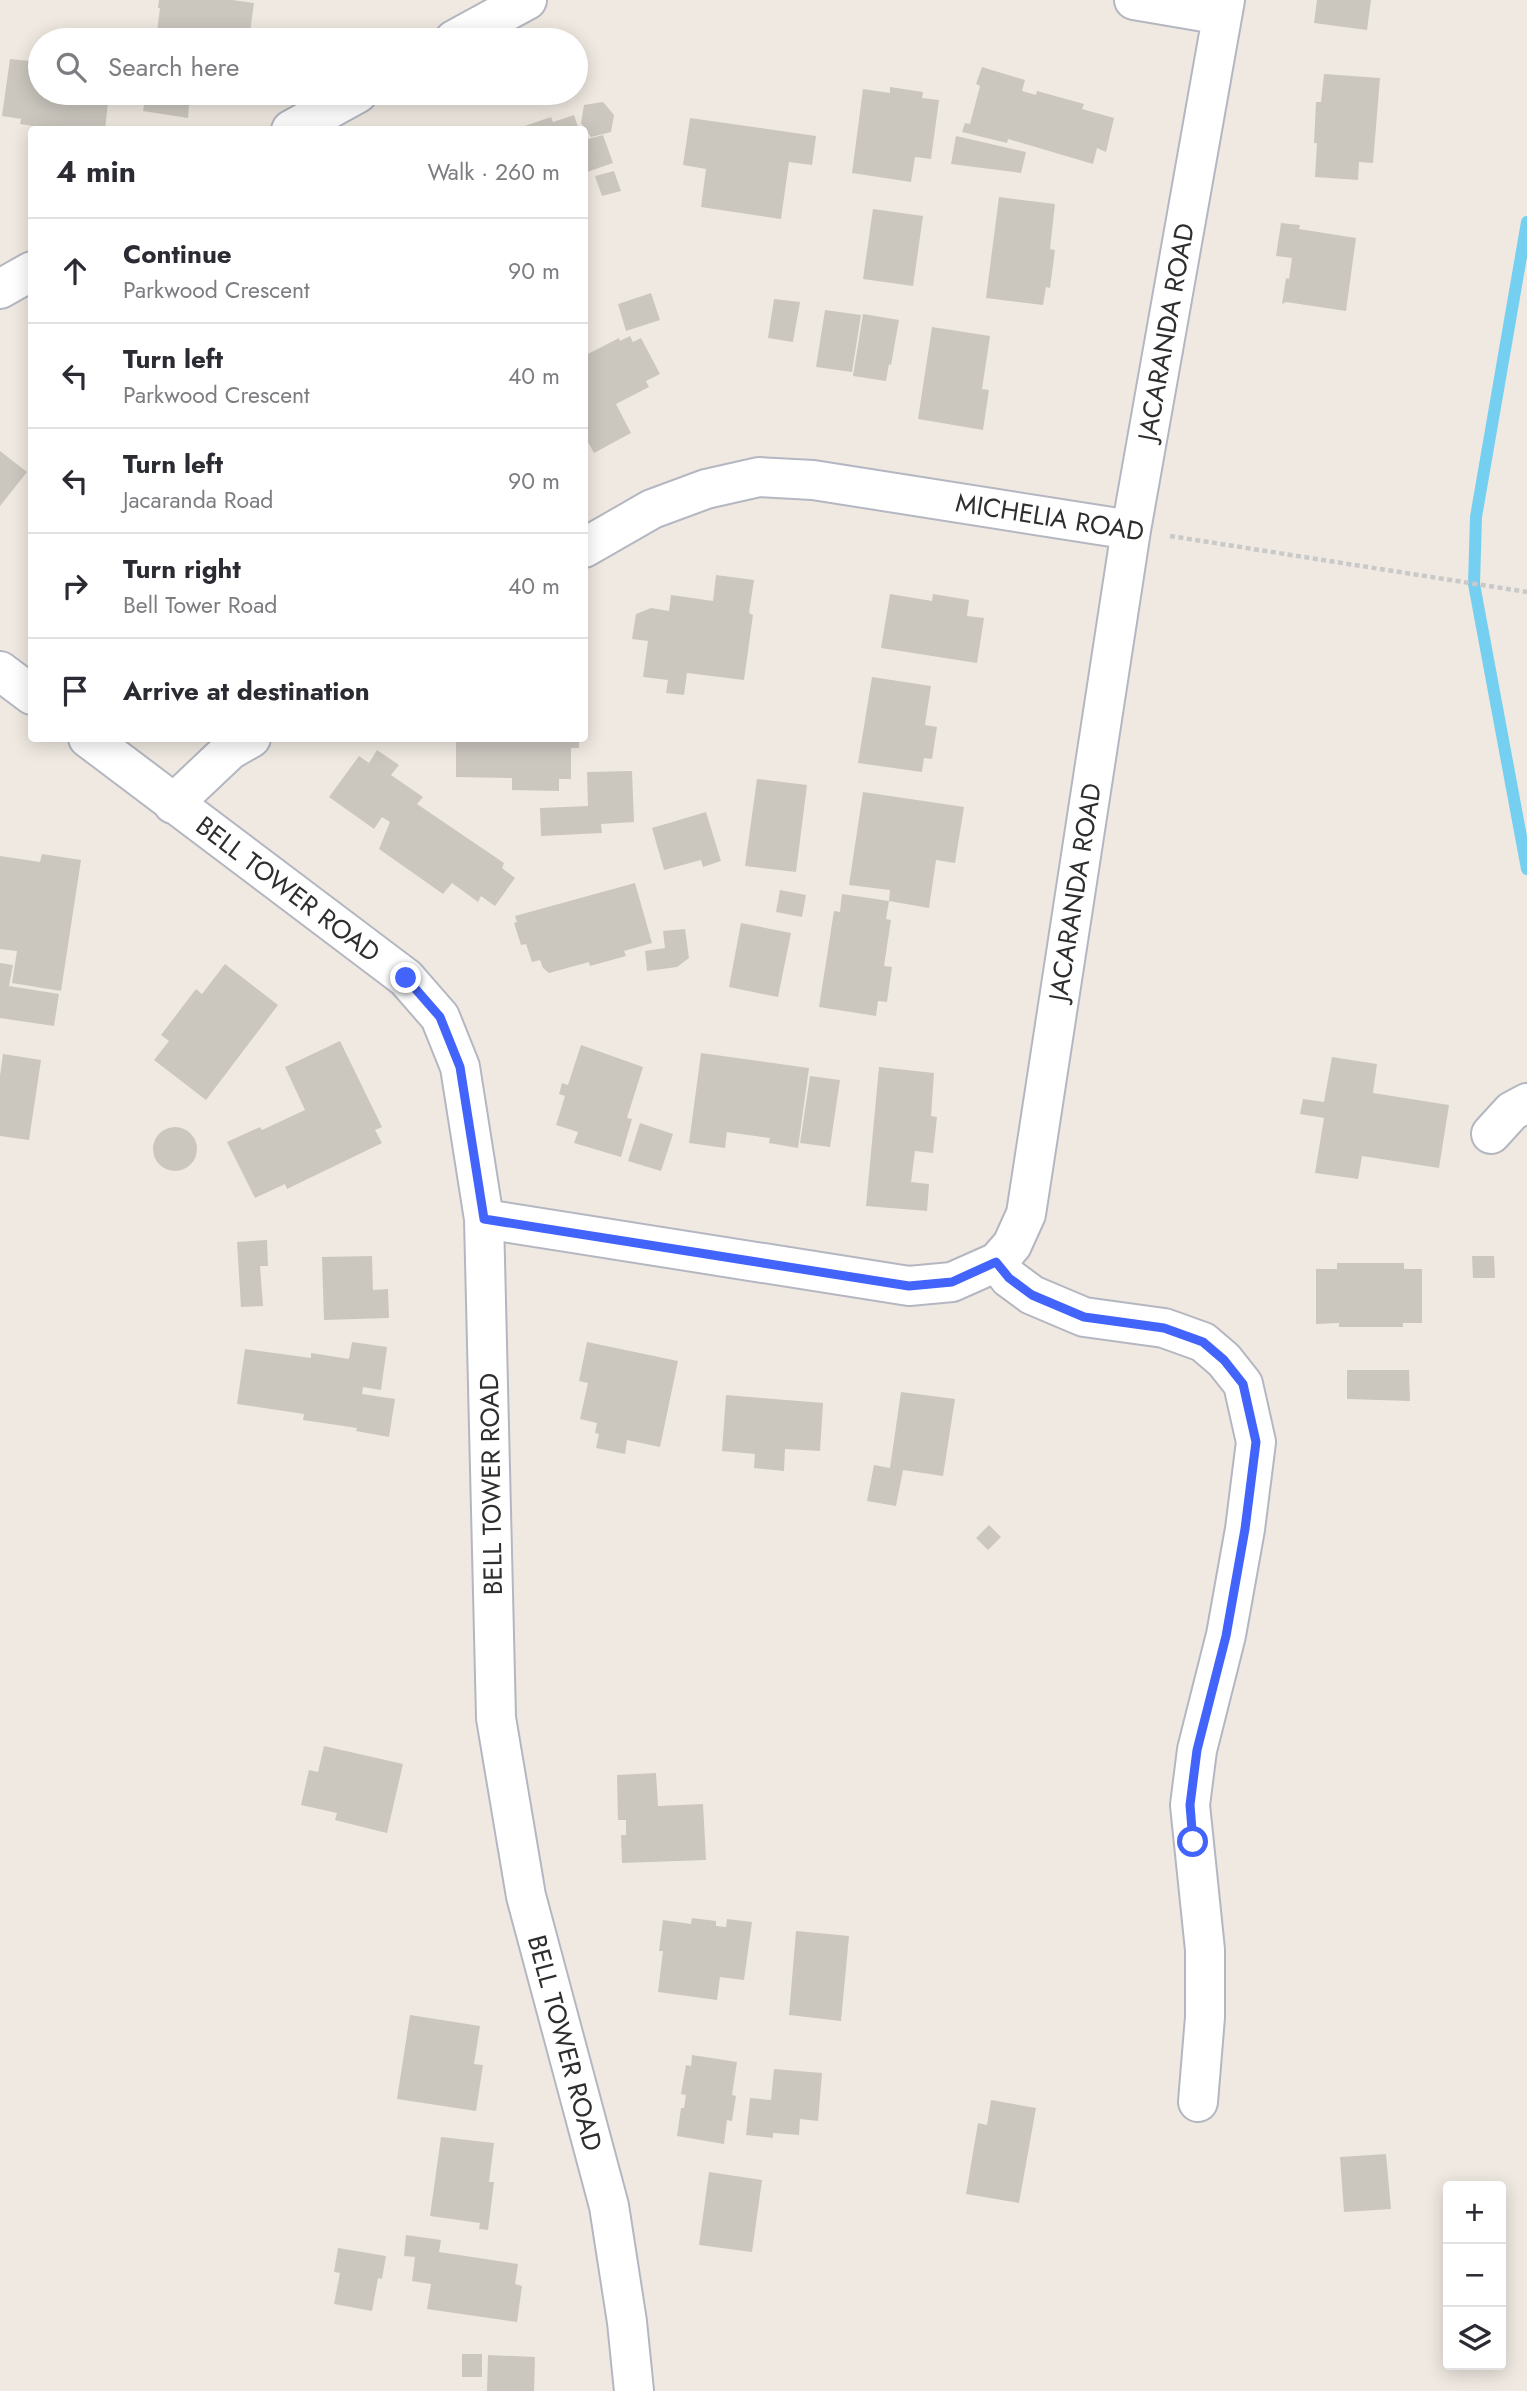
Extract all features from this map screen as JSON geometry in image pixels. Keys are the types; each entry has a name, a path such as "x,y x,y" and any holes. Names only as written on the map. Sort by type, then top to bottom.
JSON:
{"street":[{"path":"476,28 527,0"},
{"path":"1134,0 1224,7"},
{"name":"JACARANDA ROAD","path":"484,1219 909,1286 952,1282 996,1262 1012,1245 1026,1214 1131,530 1224,7"},
{"path":"298,126 336,105"},
{"path":"0,289 28,273"},
{"name":"MICHELIA ROAD","path":"588,546 652,509 706,489 759,477 813,480 1131,530"},
{"path":"0,671 28,692"},
{"name":"BELL TOWER ROAD","path":"93,742 406,978 440,1017 460,1067 484,1219 496,1718 526,1896 609,2206 627,2322 634,2391"},
{"path":"173,804 230,750 244,742"},
{"path":"1492,1134 1512,1111 1527,1103"},
{"path":"996,1262 1009,1278 1032,1295 1084,1317 1164,1328 1203,1342 1224,1360 1243,1384 1256,1442 1245,1529 1226,1636 1197,1750 1190,1805 1205,1950 1205,2017 1198,2102"}],"path":[{"name":"MICHELIA ROAD","path":"1131,530 1527,592"}],"building":[{"path":"159,0 232,0 254,3 251,28 158,28"},
{"path":"1317,0 1371,0 1367,30 1314,23"},
{"path":"10,59 28,61 28,105 108,105 105,126 33,126 20,124 21,119 2,116"},
{"path":"982,67 1025,80 1022,91 1036,95 1037,91 1084,104 1082,109 1114,118 1106,152 1097,148 1093,164 1008,139 1007,143 962,132 965,123 970,124 980,86 976,84"},
{"path":"1324,74 1380,78 1373,163 1359,162 1358,180 1315,177 1316,102 1321,102"},
{"path":"890,87 923,92 922,98 939,100 931,159 915,157 911,182 852,173 863,89 890,93"},
{"path":"603,102 614,115 611,132 591,137 588,126 581,123 584,105"},
{"path":"144,105 189,105 188,118 143,111"},
{"path":"574,115 578,126 525,126 551,117 553,122"},
{"path":"690,118 816,136 812,165 789,162 781,219 701,207 706,169 683,165"},
{"path":"603,135 613,163 588,172 588,139"},
{"path":"956,136 1026,152 1021,173 951,164"},
{"path":"614,171 621,191 602,196 595,176"},
{"path":"999,197 1055,204 1050,249 1055,250 1050,288 1046,287 1043,305 986,298"},
{"path":"873,209 923,216 913,286 863,279"},
{"path":"1281,223 1300,225 1299,229 1356,238 1346,311 1286,302 1282,304 1292,258 1276,256"},
{"path":"651,293 660,320 626,331 618,304"},
{"path":"774,299 800,302 793,342 768,338"},
{"path":"825,310 861,315 852,372 816,367"},
{"path":"863,314 899,320 886,381 853,376"},
{"path":"932,327 990,336 982,389 989,390 983,430 918,419"},
{"path":"630,336 633,342 641,338 660,374 646,381 649,387 616,404 631,433 594,453 588,442 588,354 619,338 620,341"},
{"path":"0,451 27,472 0,506"},
{"path":"716,575 754,580 749,613 753,615 744,680 687,673 684,695 666,693 668,680 643,677 648,641 632,639 636,614 651,608 669,611 671,595 713,601"},
{"path":"890,594 932,601 933,594 969,600 967,616 984,618 977,663 881,648"},
{"path":"872,677 931,686 925,725 937,727 932,759 924,758 922,772 858,763"},
{"path":"456,742 579,742 579,748 571,748 571,779 559,779 559,791 512,790 512,778 456,777"},
{"path":"377,750 399,765 391,775 423,797 417,804 504,863 502,868 515,878 495,906 481,896 478,902 452,883 443,894 379,849 390,822 382,817 374,829 329,797 359,756 369,763"},
{"path":"632,771 634,822 601,824 602,833 541,836 540,808 588,806 587,772"},
{"path":"757,779 807,785 796,872 745,866"},
{"path":"863,792 964,807 955,863 936,860 929,908 889,901 890,890 849,885"},
{"path":"706,812 721,861 703,867 701,860 664,870 652,828"},
{"path":"42,854 81,860 61,991 12,983 17,951 0,949 0,856 40,862"},
{"path":"635,883 652,943 624,951 626,956 590,966 589,962 549,973 540,960 532,962 526,944 521,945 514,923 517,922 515,916"},
{"path":"780,890 806,895 802,917 776,912"},
{"path":"842,894 889,901 886,919 891,920 884,966 892,967 887,1002 878,1001 876,1016 819,1007 834,911 840,912"},
{"path":"741,923 791,933 778,997 729,987"},
{"path":"685,929 689,958 677,967 647,971 645,951 665,948 663,931"},
{"path":"0,963 13,965 9,986 59,994 54,1026 0,1018"},
{"path":"225,964 278,1005 206,1100 154,1060 169,1041 161,1035 196,989 202,994"},
{"path":"340,1041 382,1127 375,1130 382,1143 287,1189 285,1184 255,1198 227,1142 260,1127 262,1130 305,1110 285,1067"},
{"path":"581,1045 643,1067 627,1118 632,1119 621,1157 574,1143 578,1132 556,1125 565,1096 559,1094 562,1083 568,1085"},
{"path":"701,1053 809,1068 798,1148 769,1143 770,1138 727,1132 725,1148 689,1143"},
{"path":"3,1054 41,1060 29,1140 0,1136 0,1076"},
{"path":"1332,1057 1377,1064 1373,1093 1449,1105 1439,1168 1362,1156 1358,1179 1315,1173 1324,1118 1300,1114 1303,1099 1324,1102"},
{"path":"879,1067 934,1073 931,1116 937,1117 933,1153 915,1151 911,1182 929,1184 927,1211 866,1206"},
{"path":"810,1076 840,1080 830,1147 800,1143"},
{"path":"640,1123 673,1134 661,1171 628,1161"},
{"path":"175,1127 190,1134 197,1149 190,1164 175,1171 160,1164 153,1149 160,1134"},
{"path":"267,1240 268,1266 260,1266 263,1306 241,1307 237,1242"},
{"path":"372,1256 373,1290 388,1289 389,1318 324,1320 322,1257"},
{"path":"1472,1256 1494,1256 1495,1278 1473,1278"},
{"path":"1337,1263 1404,1263 1404,1269 1422,1269 1422,1323 1403,1323 1403,1327 1339,1327 1339,1323 1316,1324 1316,1269 1337,1269"},
{"path":"352,1342 387,1347 381,1390 363,1387 362,1394 395,1399 389,1437 356,1431 357,1428 303,1420 304,1414 237,1404 245,1349 311,1358 311,1353 349,1359"},
{"path":"587,1342 678,1361 660,1447 627,1440 625,1454 596,1448 599,1434 595,1433 597,1423 580,1419 588,1383 579,1381"},
{"path":"1347,1370 1409,1370 1410,1401 1347,1399"},
{"path":"901,1392 955,1399 943,1476 903,1470 896,1506 867,1501 874,1465 890,1468"},
{"path":"726,1395 823,1403 820,1451 785,1449 784,1471 754,1468 755,1454 722,1451"},
{"path":"989,1525 1001,1537 988,1550 976,1538"},
{"path":"324,1746 403,1764 387,1833 335,1820 337,1813 301,1805 309,1770 318,1772"},
{"path":"656,1773 658,1806 703,1804 706,1860 622,1863 621,1835 626,1835 626,1820 618,1820 617,1775"},
{"path":"692,1918 716,1921 716,1926 726,1927 727,1919 752,1922 744,1980 720,1977 717,2000 658,1992 663,1951 659,1951 663,1920 691,1924"},
{"path":"796,1931 849,1936 841,2021 789,2015"},
{"path":"410,2015 480,2026 474,2064 483,2065 476,2111 397,2099"},
{"path":"692,2055 737,2062 732,2095 736,2096 732,2121 727,2120 724,2144 677,2136 686,2095 681,2094 686,2065 691,2066"},
{"path":"774,2069 822,2073 818,2121 800,2119 799,2135 773,2133 773,2138 746,2135 750,2098 771,2100"},
{"path":"991,2100 1036,2108 1019,2203 966,2194 978,2123 987,2125"},
{"path":"441,2137 494,2143 489,2182 494,2182 488,2230 479,2229 480,2223 430,2216"},
{"path":"1386,2154 1391,2209 1344,2212 1340,2157"},
{"path":"709,2172 762,2180 752,2252 699,2245"},
{"path":"406,2235 441,2240 439,2252 518,2264 515,2284 522,2286 517,2322 427,2309 431,2284 412,2281 415,2257 404,2256"},
{"path":"338,2248 386,2256 382,2279 378,2278 372,2311 334,2304 340,2273 334,2272"},
{"path":"462,2354 482,2354 482,2377 462,2377"},
{"path":"488,2355 535,2357 534,2391 487,2391"}],"waterway":[{"path":"1527,222 1476,517 1474,584 1527,869"}],"route":[{"path":"406,978 440,1017 460,1067 484,1219 909,1286 952,1282 996,1262 1009,1278 1032,1295 1084,1317 1164,1328 1203,1342 1224,1360 1243,1384 1256,1442 1245,1529 1226,1636 1197,1750 1190,1805 1193,1842"}]}
